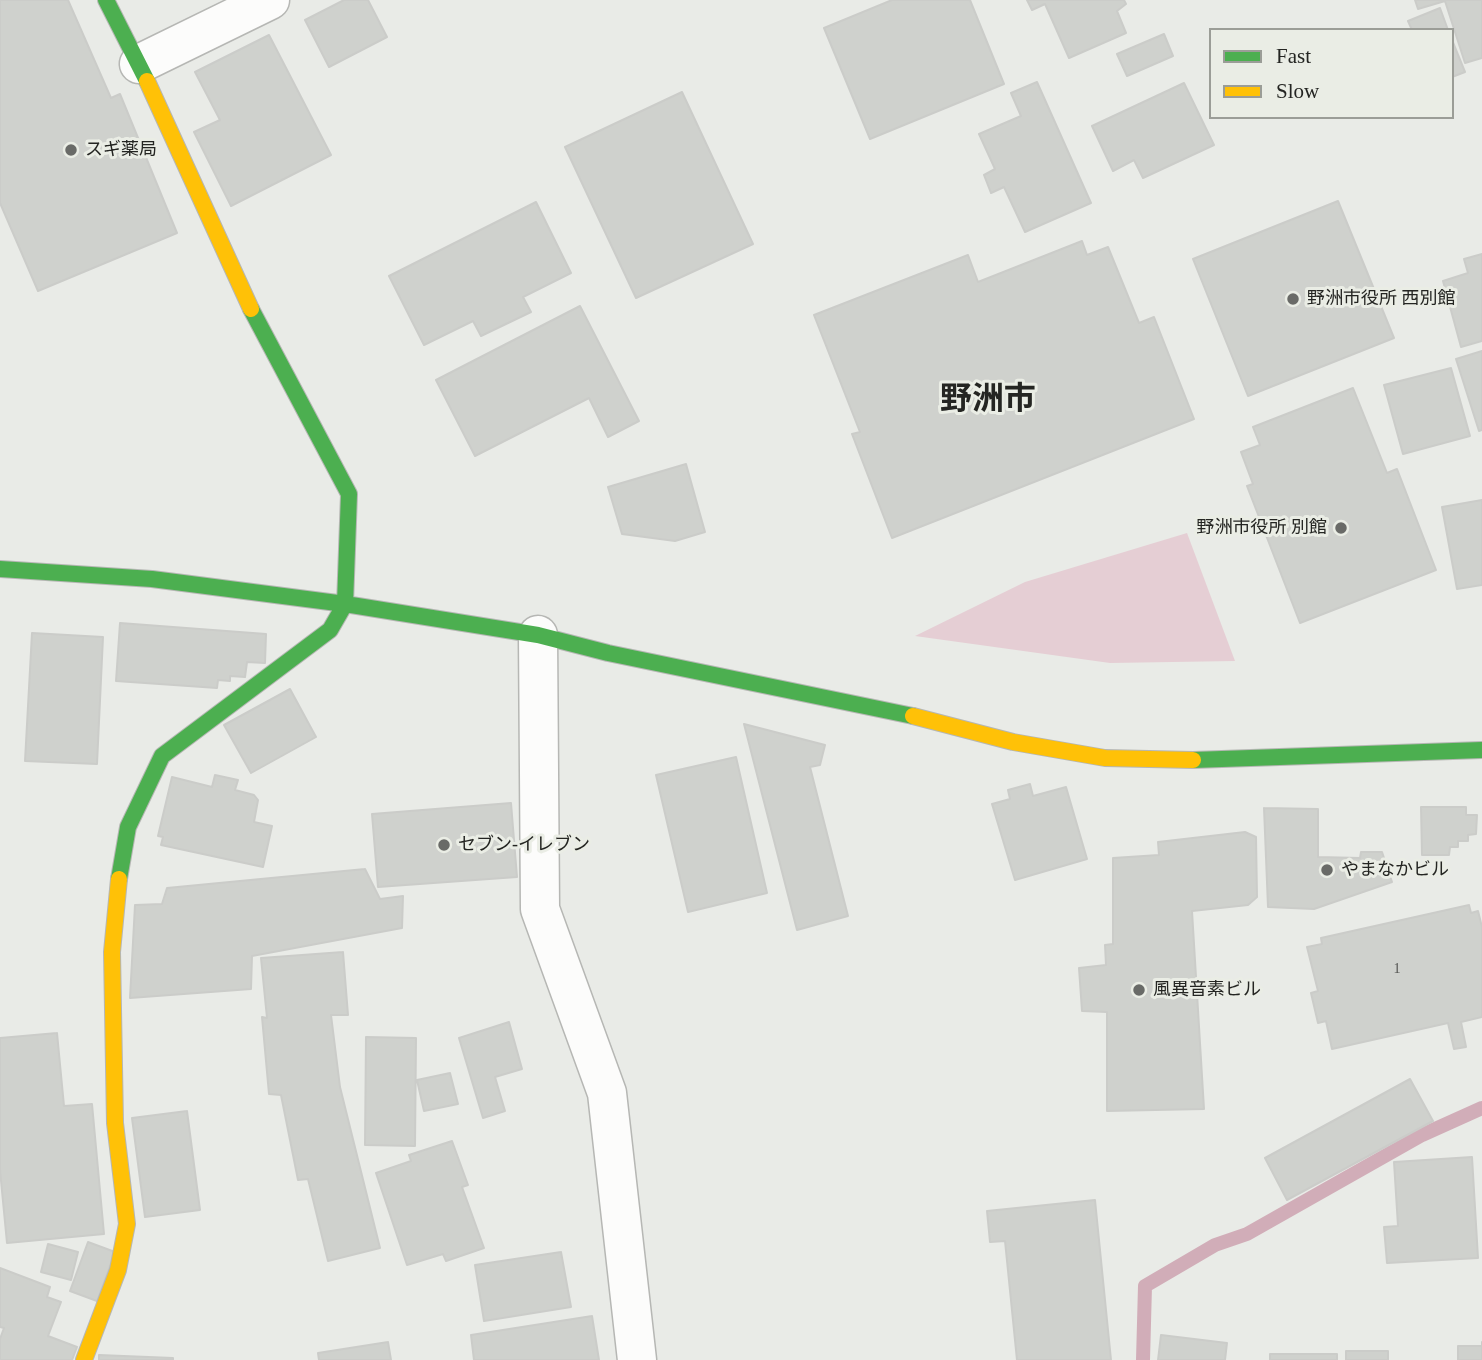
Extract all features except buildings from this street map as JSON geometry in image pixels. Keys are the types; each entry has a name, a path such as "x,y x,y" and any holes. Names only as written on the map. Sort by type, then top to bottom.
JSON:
{"street":[{"path":"84,1360 118,1270 127,1224 115,1124 112,952 117,892 128,827 162,756 330,630 345,604 349,494 238,284 139,64 106,0"},
{"path":"139,64 270,0"},
{"path":"0,569 152,579 345,604 538,635 608,653 939,721 1013,742 1105,758 1220,761 1482,750"},
{"path":"538,635 540,909 607,1093 637,1360"}],"shaded area":[{"path":"1187,533 1235,661 1110,663 915,636 1025,582"}],"waterway":[{"path":"1143,1360 1145,1286 1215,1245 1247,1234 1422,1135 1482,1108"}],"traffic: fast":[{"path":"106,0 147,81"},
{"path":"119,879 128,827 162,756 330,630 345,604 349,494 251,309"},
{"path":"0,569 152,579 345,604 538,635 608,653 913,716"},
{"path":"1193,760 1482,750"}],"traffic: slow":[{"path":"147,81 251,309"},
{"path":"913,716 1013,742 1105,758 1193,760"},
{"path":"84,1360 118,1270 127,1224 115,1123 112,952 119,879"}],"place":[{"name":"スギ薬局","path":"71,150"},
{"name":"野洲市役所 西別館","path":"1293,299"},
{"name":"野洲市役所 別館","path":"1341,528"},
{"name":"セブン-イレブン","path":"444,845"},
{"name":"やまなかビル","path":"1327,870"},
{"name":"風異音素ビル","path":"1139,990"}],"district":[{"name":"野洲市","path":"988,401"}]}
